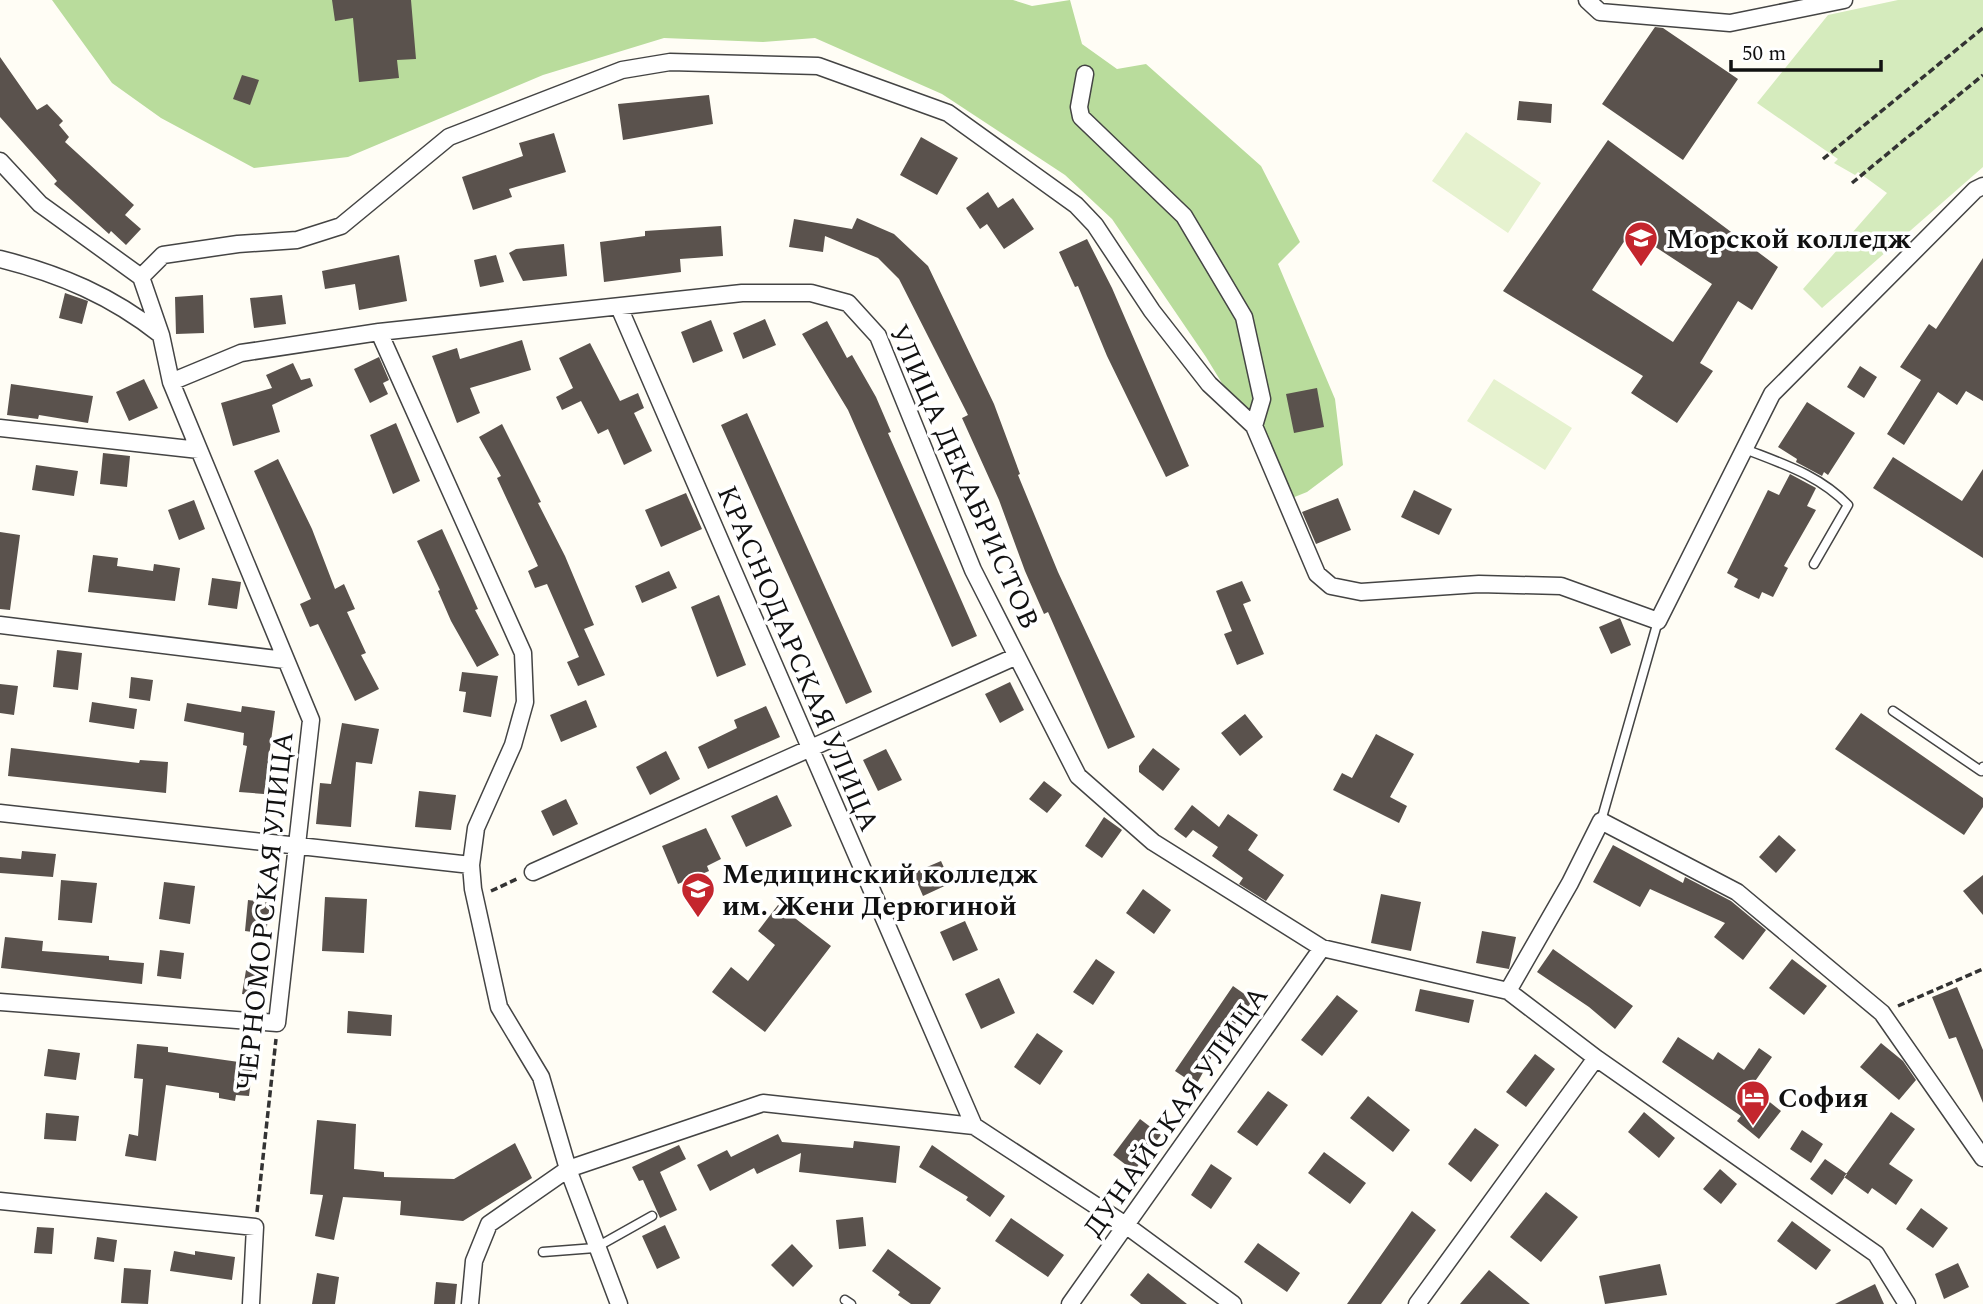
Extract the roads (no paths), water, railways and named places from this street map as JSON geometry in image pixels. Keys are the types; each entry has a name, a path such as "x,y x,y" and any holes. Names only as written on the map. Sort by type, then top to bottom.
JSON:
{"street":[{"path":"1587,0 1600,12 1730,23 1844,0"},
{"path":"141,277 163,256 238,244 297,240 341,226 449,137 622,70 670,62 818,66 948,113 1076,205 1095,225 1153,311 1209,384 1254,426 1317,574 1331,586 1361,592 1479,584 1561,586 1658,621 1772,394 1975,190 1983,186"},
{"path":"1085,74 1079,107 1081,117 1184,216 1244,317 1262,400 1254,426"},
{"path":"0,161 40,204 141,277 161,335 171,382"},
{"path":"0,259 46,271 97,293 137,316 161,335"},
{"name":"УЛИЦА ДЕКАБРИСТОВ","path":"171,382 242,352 379,332 742,293 811,293 848,303 878,336 973,570 1078,776 1153,842 1322,948 1508,990 1597,1059 1876,1254 1907,1304"},
{"name":"КРАСНОДАРСКАЯ УЛИЦА","path":"619,307 974,1126"},
{"path":"379,332 523,653 525,702 513,745 476,828 471,865 475,898 499,1007 541,1077 595,1248 619,1304"},
{"name":"ЧЕРНОМОРСКАЯ УЛИЦА","path":"0,1002 277,1023 311,720 171,382"},
{"path":"0,428 199,450"},
{"path":"0,625 285,660"},
{"path":"533,872 809,746 1017,656"},
{"path":"0,813 471,865"},
{"path":"1508,990 1570,883 1601,821 1737,891 1882,1013 1983,1158"},
{"name":"ДУНАЙСКАЯ УЛИЦА","path":"1070,1304 1322,948"},
{"path":"1417,1304 1597,1059"},
{"path":"470,1304 474,1261 489,1224 568,1169 763,1103 974,1126 1127,1226 1233,1304"},
{"path":"0,1201 255,1227 251,1304"}],"lane":[{"path":"1745,449 1806,472 1834,491 1848,505 1814,564"},
{"path":"1601,821 1658,621"},
{"path":"1893,711 1981,771 1983,767"},
{"path":"543,1252 595,1248 652,1216"}],"place":[{"name":"Морской колледж","path":"1641,268"},
{"name":"Медицинский колледж им. Жени Дерюгиной","path":"698,919"},
{"name":"София","path":"1753,1127"}]}
